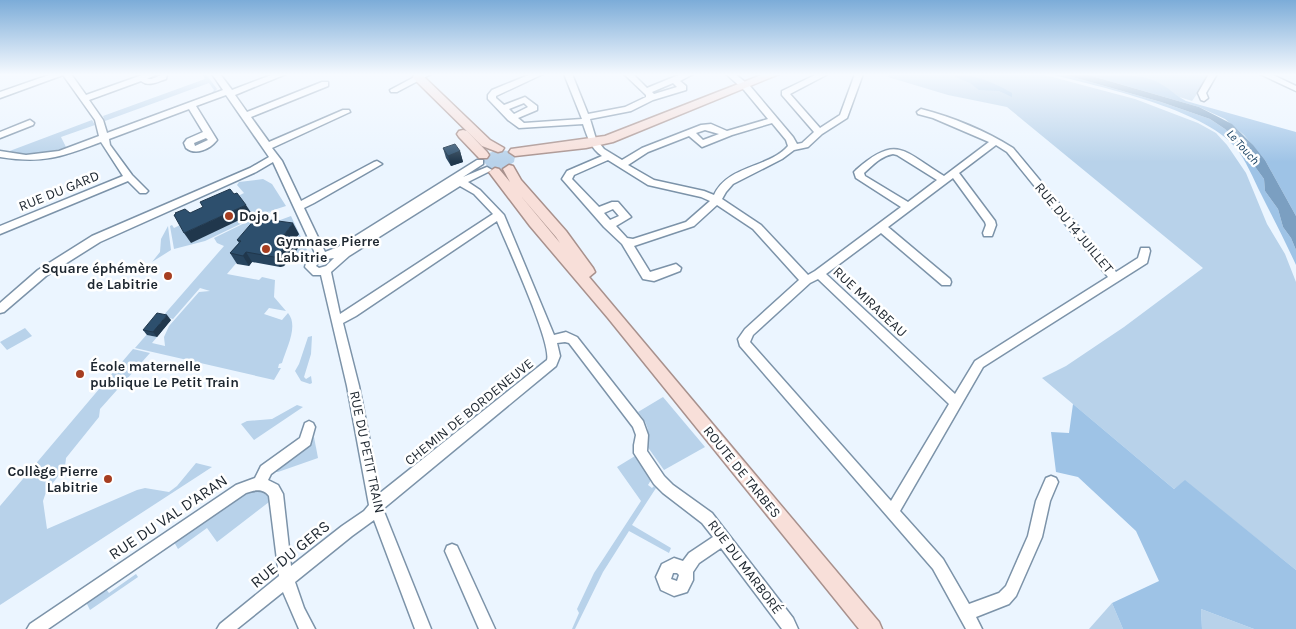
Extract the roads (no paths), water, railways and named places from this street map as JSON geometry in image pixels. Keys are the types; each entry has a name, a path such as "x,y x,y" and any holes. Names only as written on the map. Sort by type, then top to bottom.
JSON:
{"main road":[{"name":"ROUTE DE TARBES","path":"436,103 498,162 561,234 601,291 613,314 872,629"},
{"path":"448,103 486,143 498,148"},
{"path":"498,162 543,147 595,143 699,103"},
{"path":"498,148 498,162"},
{"path":"498,148 498,162"}],"street":[{"path":"87,103 99,120 106,145 129,177 142,191"},
{"path":"0,154 26,158 49,156 104,138 196,103"},
{"path":"237,103 267,148 269,163 282,174 328,258 325,271 317,272 310,267 313,259 328,258 345,253 457,180 498,162"},
{"path":"246,116 277,103"},
{"path":"496,103 511,118 520,125 525,126 587,119 624,110 634,103"},
{"path":"502,109 516,103"},
{"path":"511,118 534,108 529,103"},
{"path":"580,103 587,119 592,140 608,158 650,183 704,194 717,200 757,227 806,280 748,332 744,343 938,564 974,629"},
{"path":"760,103 791,141 792,148"},
{"path":"794,103 819,132"},
{"path":"626,242 633,243 690,224 717,200 720,191 745,172 787,153 792,148 805,145 819,132 844,116 849,103"},
{"path":"191,105 208,133"},
{"path":"267,148 346,112"},
{"name":"RUE DU 14 JUILLET","path":"892,512 979,364 1115,278 1010,150 996,141 936,116 921,112"},
{"path":"331,119 338,127"},
{"path":"690,132 702,144 774,120"},
{"path":"0,135 30,123"},
{"path":"621,165 645,150 708,126 722,134 728,134"},
{"path":"819,274 996,141"},
{"path":"908,207 861,178 859,172 884,152 892,150 899,152 944,180"},
{"path":"608,158 566,176 568,181 626,242 647,276 654,277 676,268"},
{"path":"0,309 42,273 96,239 269,163"},
{"path":"298,206 311,201 377,164"},
{"path":"954,173 990,221 991,225 988,233"},
{"name":"RUE DU GARD","path":"0,230 129,177"},
{"name":"CHEMIN DE BORDENEUVE","path":"376,507 547,368 552,363 554,356 532,293 498,215 477,192 457,180"},
{"path":"597,212 615,204 626,217 608,225"},
{"path":"336,321 352,313 498,215"},
{"path":"881,227 946,282"},
{"path":"1115,278 1143,260 1145,251"},
{"name":"RUE DU PETIT TRAIN","path":"325,271 353,386 376,507 423,629"},
{"name":"RUE MIRABEAU","path":"806,280 819,274 956,403"},
{"name":"RUE DU MARBORÉ","path":"550,340 563,337 573,340 639,426 642,435 640,453 662,482 702,512 724,538 790,629"},
{"path":"307,629 294,604 286,580 276,494 272,487 259,484 266,470 305,441 309,427"},
{"path":"965,613 1004,599 1009,595 1035,537 1043,501 1050,482"},
{"name":"RUE DU VAL D'ARAN","path":"35,629 241,489 259,484"},
{"name":"RUE DU GERS","path":"225,629 347,531 369,516 376,507"},
{"path":"685,570 694,558 724,538"},
{"path":"452,550 487,629"}],"water":[{"name":"Le Touch","path":"1165,103 1186,103 1199,107 1232,124 1253,145 1265,160 1296,216 1296,250 1291,238 1283,227 1278,209 1265,191 1264,179 1237,142 1225,129 1210,119"}],"place":[{"name":"Dojo 1","path":"229,216"},
{"name":"Gymnase Pierre Labitrie","path":"266,249"},
{"name":"Square éphémère de Labitrie","path":"168,276"},
{"name":"École maternelle publique Le Petit Train","path":"80,374"},
{"name":"Collège Pierre Labitrie","path":"108,479"}]}
